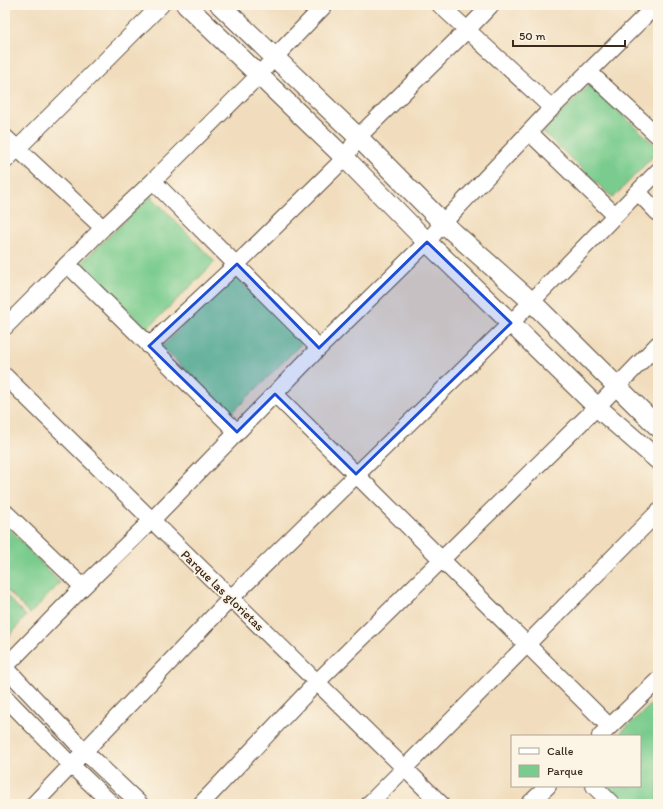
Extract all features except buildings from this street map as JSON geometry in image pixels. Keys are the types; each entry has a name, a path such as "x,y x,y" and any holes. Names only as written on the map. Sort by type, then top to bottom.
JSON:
{"street":[{"path":"5,161 161,5"},
{"path":"186,5 258,76 345,158 427,242 596,407 658,460"},
{"path":"220,5 358,137 443,223 531,301 658,427"},
{"path":"5,327 103,228 153,181 258,76 325,5"},
{"path":"440,5 552,108"},
{"path":"149,346 237,264 345,158 358,137 491,5"},
{"path":"140,804 84,751 5,667 83,587 152,520 319,348 427,242 443,223 552,108 656,5"},
{"path":"589,72 658,136"},
{"path":"529,132 615,215"},
{"path":"5,137 103,228"},
{"path":"34,804 231,598 511,323 658,171"},
{"path":"153,181 319,348"},
{"path":"638,192 658,213"},
{"path":"67,264 237,432"},
{"path":"200,804 317,682 658,344"},
{"name":"Parque las glorietas","path":"5,376 441,804"},
{"path":"275,394 527,645 604,731 658,680"},
{"path":"5,512 83,587"},
{"path":"369,804 658,512"},
{"path":"5,697 71,765 112,804"},
{"path":"529,804 547,787"},
{"path":"595,787 612,804"}],"highlighted area":[{"path":"427,242 511,323 356,474 275,394 237,432 149,346 237,264 319,348"}],"green space":[{"path":"590,84 658,148 658,151 613,198 543,132"},
{"path":"151,196 215,262 146,330 82,262"},
{"path":"233,274 303,342 231,414 162,347"},
{"path":"5,524 60,583 30,614 5,588"},
{"path":"5,594 26,616 5,641"},
{"path":"658,698 658,804 624,804 607,787 641,787 641,735 618,735"}]}
